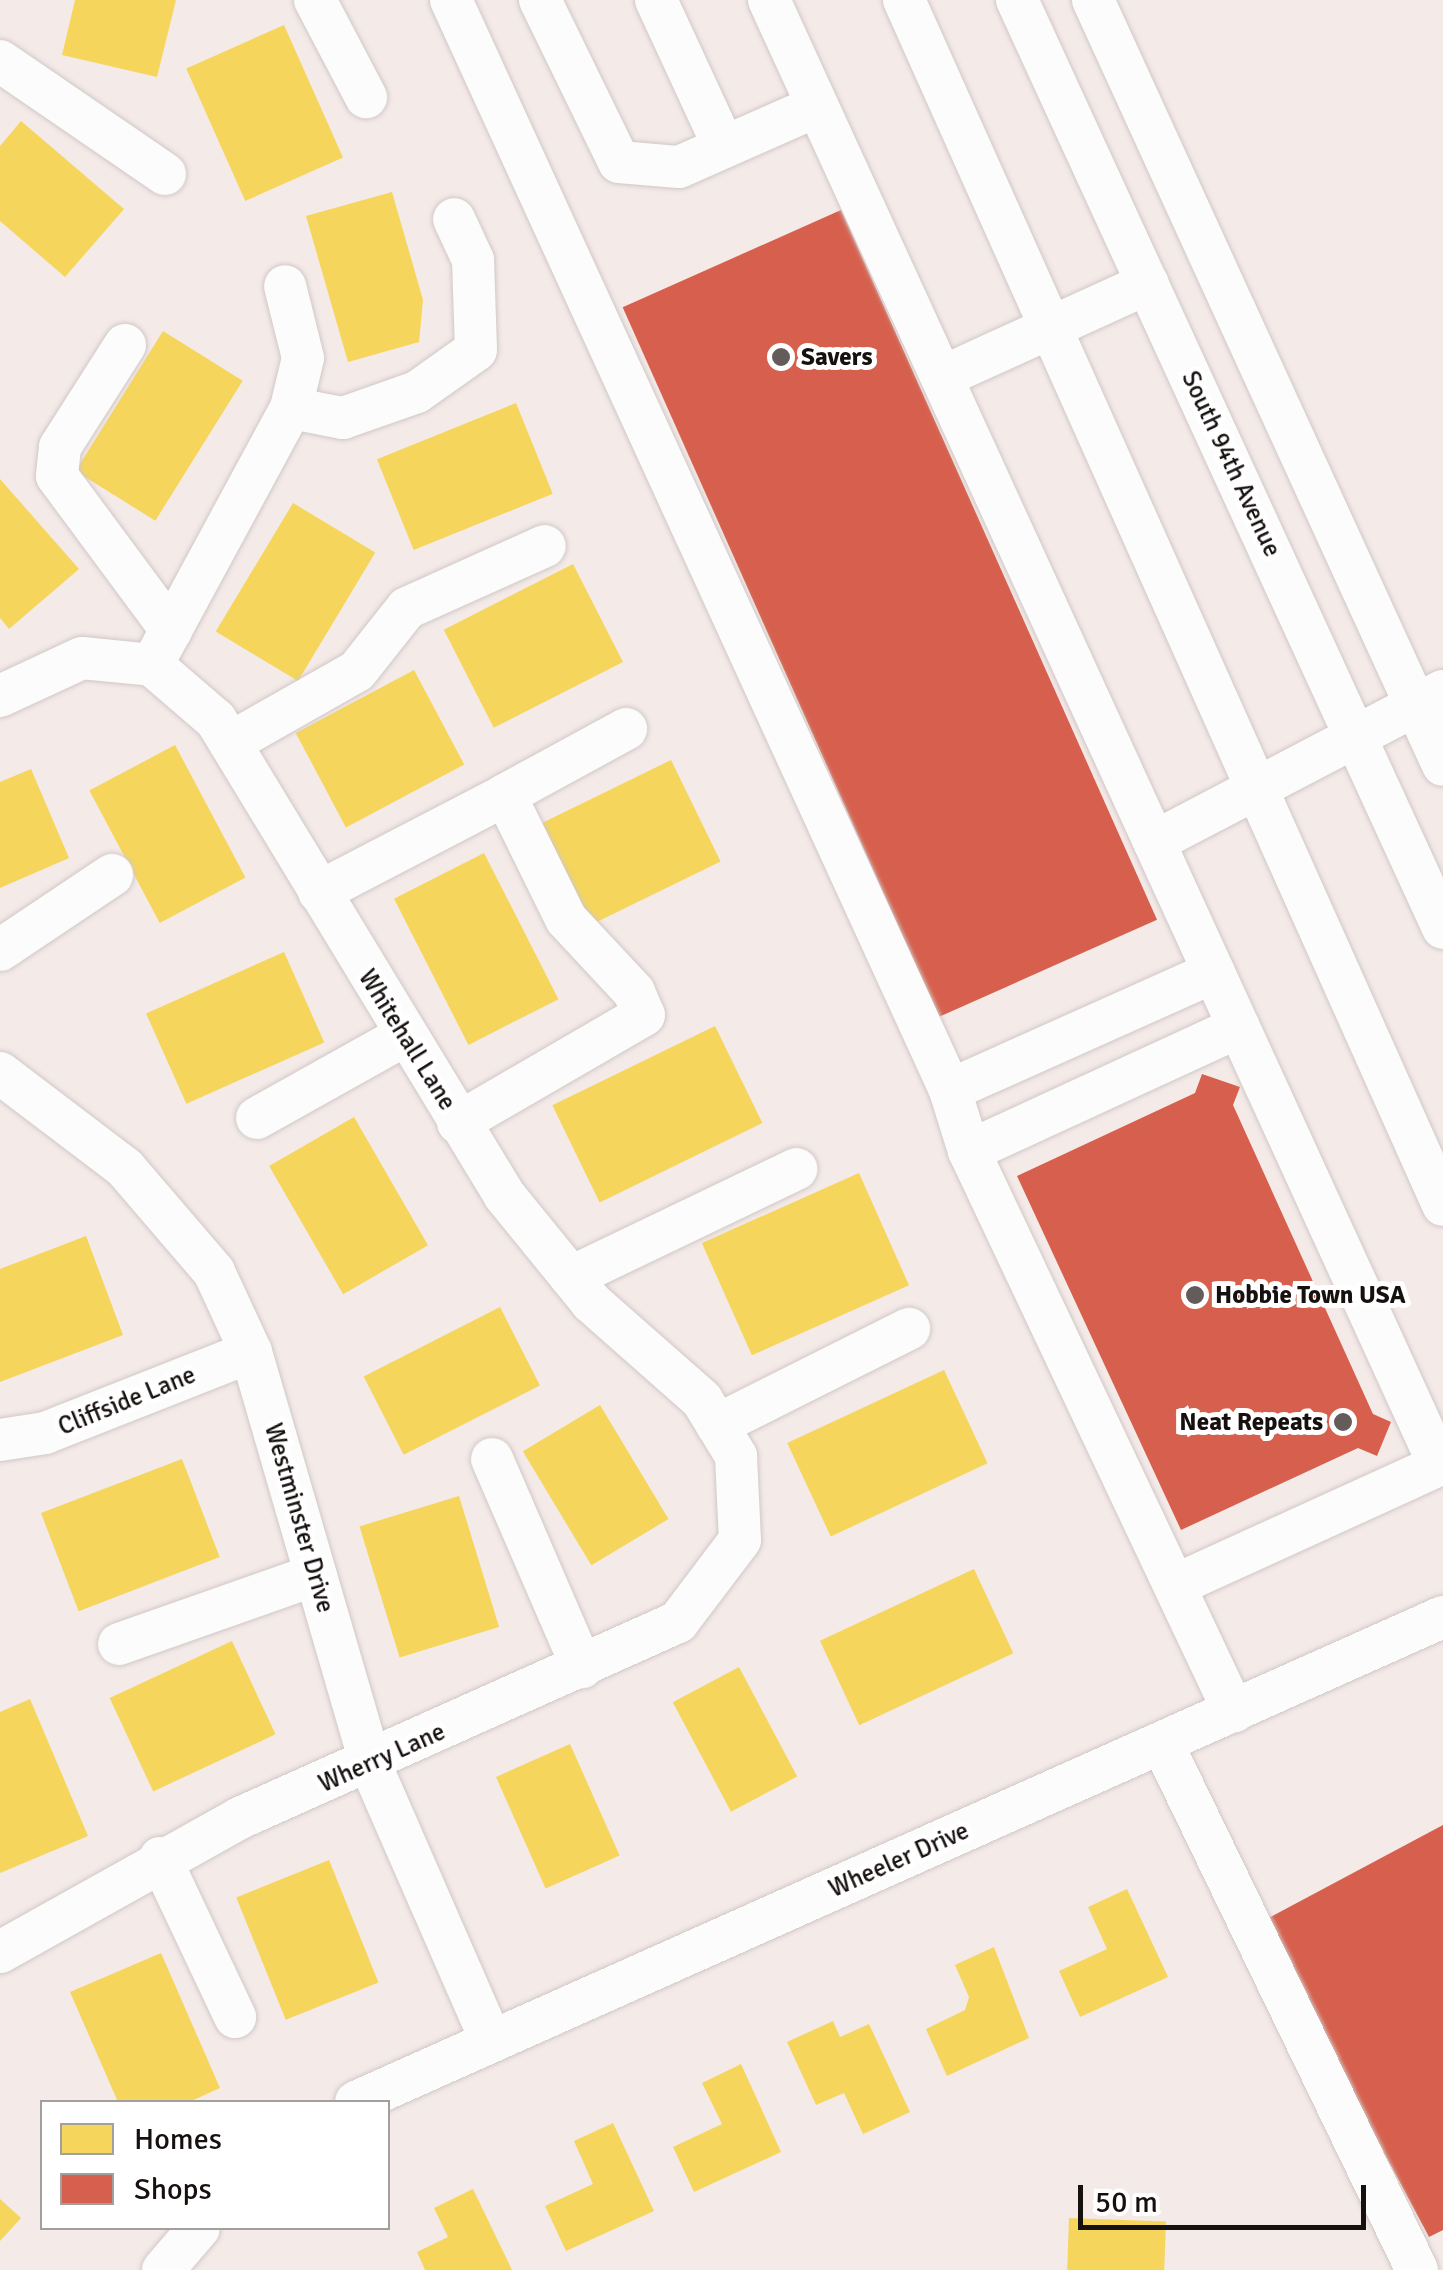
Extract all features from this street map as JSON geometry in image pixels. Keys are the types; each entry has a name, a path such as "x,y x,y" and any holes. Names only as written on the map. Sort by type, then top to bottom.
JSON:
{"street":[{"path":"315,0 366,97"},
{"path":"451,0 950,1090 968,1151 1234,1712"},
{"path":"540,0 619,162 679,167 818,106"},
{"path":"656,0 724,147"},
{"path":"769,0 1442,1467 1176,1584"},
{"path":"904,0 1265,791 1443,1206"},
{"name":"South 94th Avenue","path":"1017,0 1443,928"},
{"path":"1093,0 1429,697 1443,765"},
{"path":"0,61 165,174"},
{"path":"292,408 343,418 417,392 476,350 473,260 454,219"},
{"path":"942,377 1148,283"},
{"path":"0,696 82,658 161,648 292,408 304,358 285,286"},
{"name":"Whitehall Lane","path":"125,345 60,447 57,476 161,648 230,742 402,1037 458,1124 571,1277 717,1425 736,1456 740,1540"},
{"path":"230,742 357,671 407,608 545,546"},
{"path":"1154,842 1265,791 1355,732 1429,697"},
{"path":"319,892 626,728"},
{"path":"458,1124 644,1015 566,919 505,795"},
{"path":"0,950 112,875"},
{"path":"950,1090 1214,972"},
{"path":"968,1151 1239,1027"},
{"path":"256,1118 402,1037"},
{"name":"Westminster Drive","path":"0,1072 125,1168 214,1272 251,1352 371,1766 490,2038"},
{"path":"571,1277 796,1169"},
{"path":"717,1425 909,1330"},
{"name":"Cliffside Lane","path":"0,1440 45,1433 251,1352"},
{"path":"492,1459 582,1667"},
{"name":"Wherry Lane","path":"0,1952 160,1858 371,1766 678,1622 740,1540"},
{"path":"119,1644 316,1575"},
{"name":"Wheeler Drive","path":"360,2100 490,2038 1163,1744 1443,1617"},
{"path":"1163,1744 1417,2270"},
{"path":"160,1858 234,2017"},
{"path":"163,2270 197,2230"}],"building: Homes":[{"path":"75,0 176,0 157,77 62,55"},
{"path":"284,25 343,157 245,201 186,69"},
{"path":"21,121 124,209 65,277 0,221 0,146"},
{"path":"392,192 423,300 419,342 348,362 306,216"},
{"path":"163,331 243,381 155,521 76,471"},
{"path":"516,403 553,494 414,550 377,459"},
{"path":"0,479 79,569 9,629 0,618"},
{"path":"293,503 375,552 298,681 216,632"},
{"path":"573,564 623,662 494,728 444,630"},
{"path":"414,670 464,764 346,827 296,733"},
{"path":"175,745 245,877 160,923 89,791"},
{"path":"671,760 721,862 591,925 542,823"},
{"path":"31,769 69,858 0,888 0,782"},
{"path":"484,853 558,999 468,1045 394,899"},
{"path":"284,952 324,1042 186,1104 146,1013"},
{"path":"715,1026 762,1123 600,1202 552,1105"},
{"path":"354,1117 428,1245 343,1294 269,1166"},
{"path":"859,1173 909,1285 752,1355 702,1243"},
{"path":"86,1236 123,1335 0,1382 0,1269"},
{"path":"500,1307 540,1385 404,1455 364,1376"},
{"path":"944,1370 988,1463 831,1536 787,1443"},
{"path":"600,1405 669,1519 591,1565 523,1451"},
{"path":"182,1459 220,1557 79,1611 41,1513"},
{"path":"459,1496 499,1627 400,1657 360,1526"},
{"path":"974,1569 1013,1653 859,1725 820,1641"},
{"path":"232,1641 276,1734 153,1791 110,1698"},
{"path":"739,1667 797,1776 731,1812 673,1702"},
{"path":"30,1699 88,1836 0,1873 0,1712"},
{"path":"570,1744 620,1855 546,1888 496,1777"},
{"path":"329,1860 378,1982 286,2020 236,1897"},
{"path":"1127,1889 1168,1977 1080,2017 1059,1971 1107,1949 1088,1907"},
{"path":"994,1947 1029,2038 947,2076 926,2029 965,2010 969,1997 955,1965"},
{"path":"161,1953 220,2088 193,2100 117,2100 70,1992"},
{"path":"833,2021 840,2037 869,2024 910,2112 863,2134 844,2093 816,2105 787,2042"},
{"path":"741,2064 781,2152 694,2192 673,2147 722,2124 702,2083"},
{"path":"613,2123 654,2211 566,2251 545,2206 593,2184 574,2141"},
{"path":"473,2189 512,2270 425,2270 417,2252 448,2237 434,2208"},
{"path":"0,2199 21,2218 0,2241"},
{"path":"1069,2218 1166,2221 1164,2270 1067,2270"}],"building: Shops":[{"path":"841,210 1157,920 939,1017 623,307"},
{"name":"Hobbie Town USA","path":"1202,1074 1240,1087 1233,1105 1373,1414 1391,1422 1377,1456 1358,1448 1181,1530 1017,1176 1195,1093"},
{"path":"1443,1825 1443,2230 1429,2237 1261,1922"}],"place":[{"name":"Savers","path":"781,357"},
{"name":"Hobbie Town USA","path":"1195,1295"},
{"name":"Neat Repeats","path":"1343,1422"}]}
